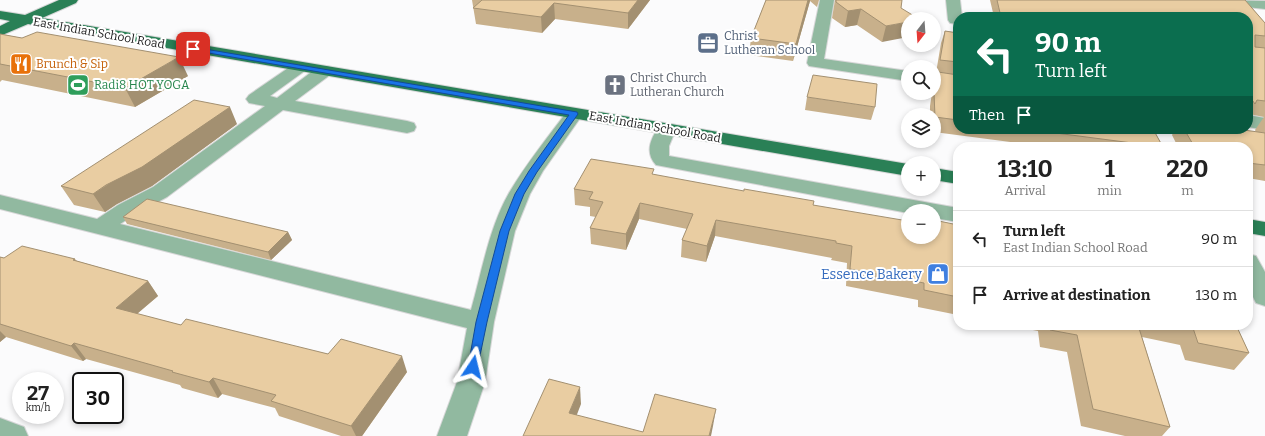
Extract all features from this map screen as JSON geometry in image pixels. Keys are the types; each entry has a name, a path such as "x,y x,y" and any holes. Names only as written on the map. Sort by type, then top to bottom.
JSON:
{"main road":[{"path":"0,31 71,0"},
{"name":"East Indian School Road","path":"0,15 901,169"},
{"path":"941,175 953,177"},
{"path":"1253,227 1265,229"}],"street":[{"path":"827,0 815,63 901,75"},
{"path":"952,0 955,12"},
{"path":"1219,0 1265,5"},
{"path":"300,67 255,99 407,127"},
{"path":"101,227 126,210 160,192 324,71"},
{"path":"452,436 471,382 481,322 504,231 519,194 533,171 574,114"},
{"path":"1253,122 1265,124"},
{"path":"667,129 658,152 658,157 663,161 953,214"},
{"path":"0,202 481,322"},
{"path":"1253,272 1265,297"},
{"path":"0,431 13,436"}],"building":[{"path":"482,0 638,0 628,13 554,3 541,17 473,8"},
{"path":"766,0 808,0 796,44 751,38"},
{"path":"836,0 902,0 901,8 908,12 901,12 901,23 886,26 861,9 848,11 836,2"},
{"path":"997,0 1245,0 1265,23 1265,36 1255,35 1255,47 1265,48 1265,101 1257,100 1255,104 1253,101 1253,12 1000,12"},
{"path":"945,31 953,32 953,61 940,60"},
{"path":"37,32 179,57 125,88 0,64 0,34 22,38"},
{"path":"941,72 953,74 953,119 941,118 941,108 935,108 934,100 941,100"},
{"path":"813,75 877,84 875,107 807,97"},
{"path":"194,100 230,107 142,167 106,185 93,194 61,186"},
{"path":"1253,131 1265,133 1265,165 1253,164 1253,142 1192,142 1187,134 1253,134"},
{"path":"1063,134 1156,134 1160,142 1125,142"},
{"path":"591,159 654,169 652,174 744,191 744,189 814,201 813,205 901,220 901,244 941,244 941,221 953,224 953,296 924,290 924,283 850,269 852,246 836,243 836,241 716,220 707,246 682,240 693,214 640,203 626,234 590,228 603,202 589,199 593,192 574,189"},
{"path":"147,199 288,232 268,252 123,217"},
{"path":"22,246 75,259 73,260 148,281 116,308 181,325 186,319 328,354 341,339 402,356 351,426 271,401 276,395 213,378 209,382 74,343 71,346 0,324 0,257 4,258"},
{"path":"1050,330 1140,330 1170,427 1093,409 1077,335"},
{"path":"1194,330 1238,330 1249,353 1198,343"},
{"path":"549,379 580,387 569,413 643,432 655,394 716,409 709,436 523,436"}],"place":[{"name":"Christ Lutheran School","path":"708,43"},
{"name":"Brunch & Sip","path":"21,64"},
{"name":"Radi8 HOT YOGA","path":"78,85"},
{"name":"Christ Church Lutheran Church","path":"615,85"},
{"name":"Essence Bakery","path":"938,274"}],"route":[{"path":"193,49 574,114 533,171 519,194 504,231 481,322 473,367"}]}
